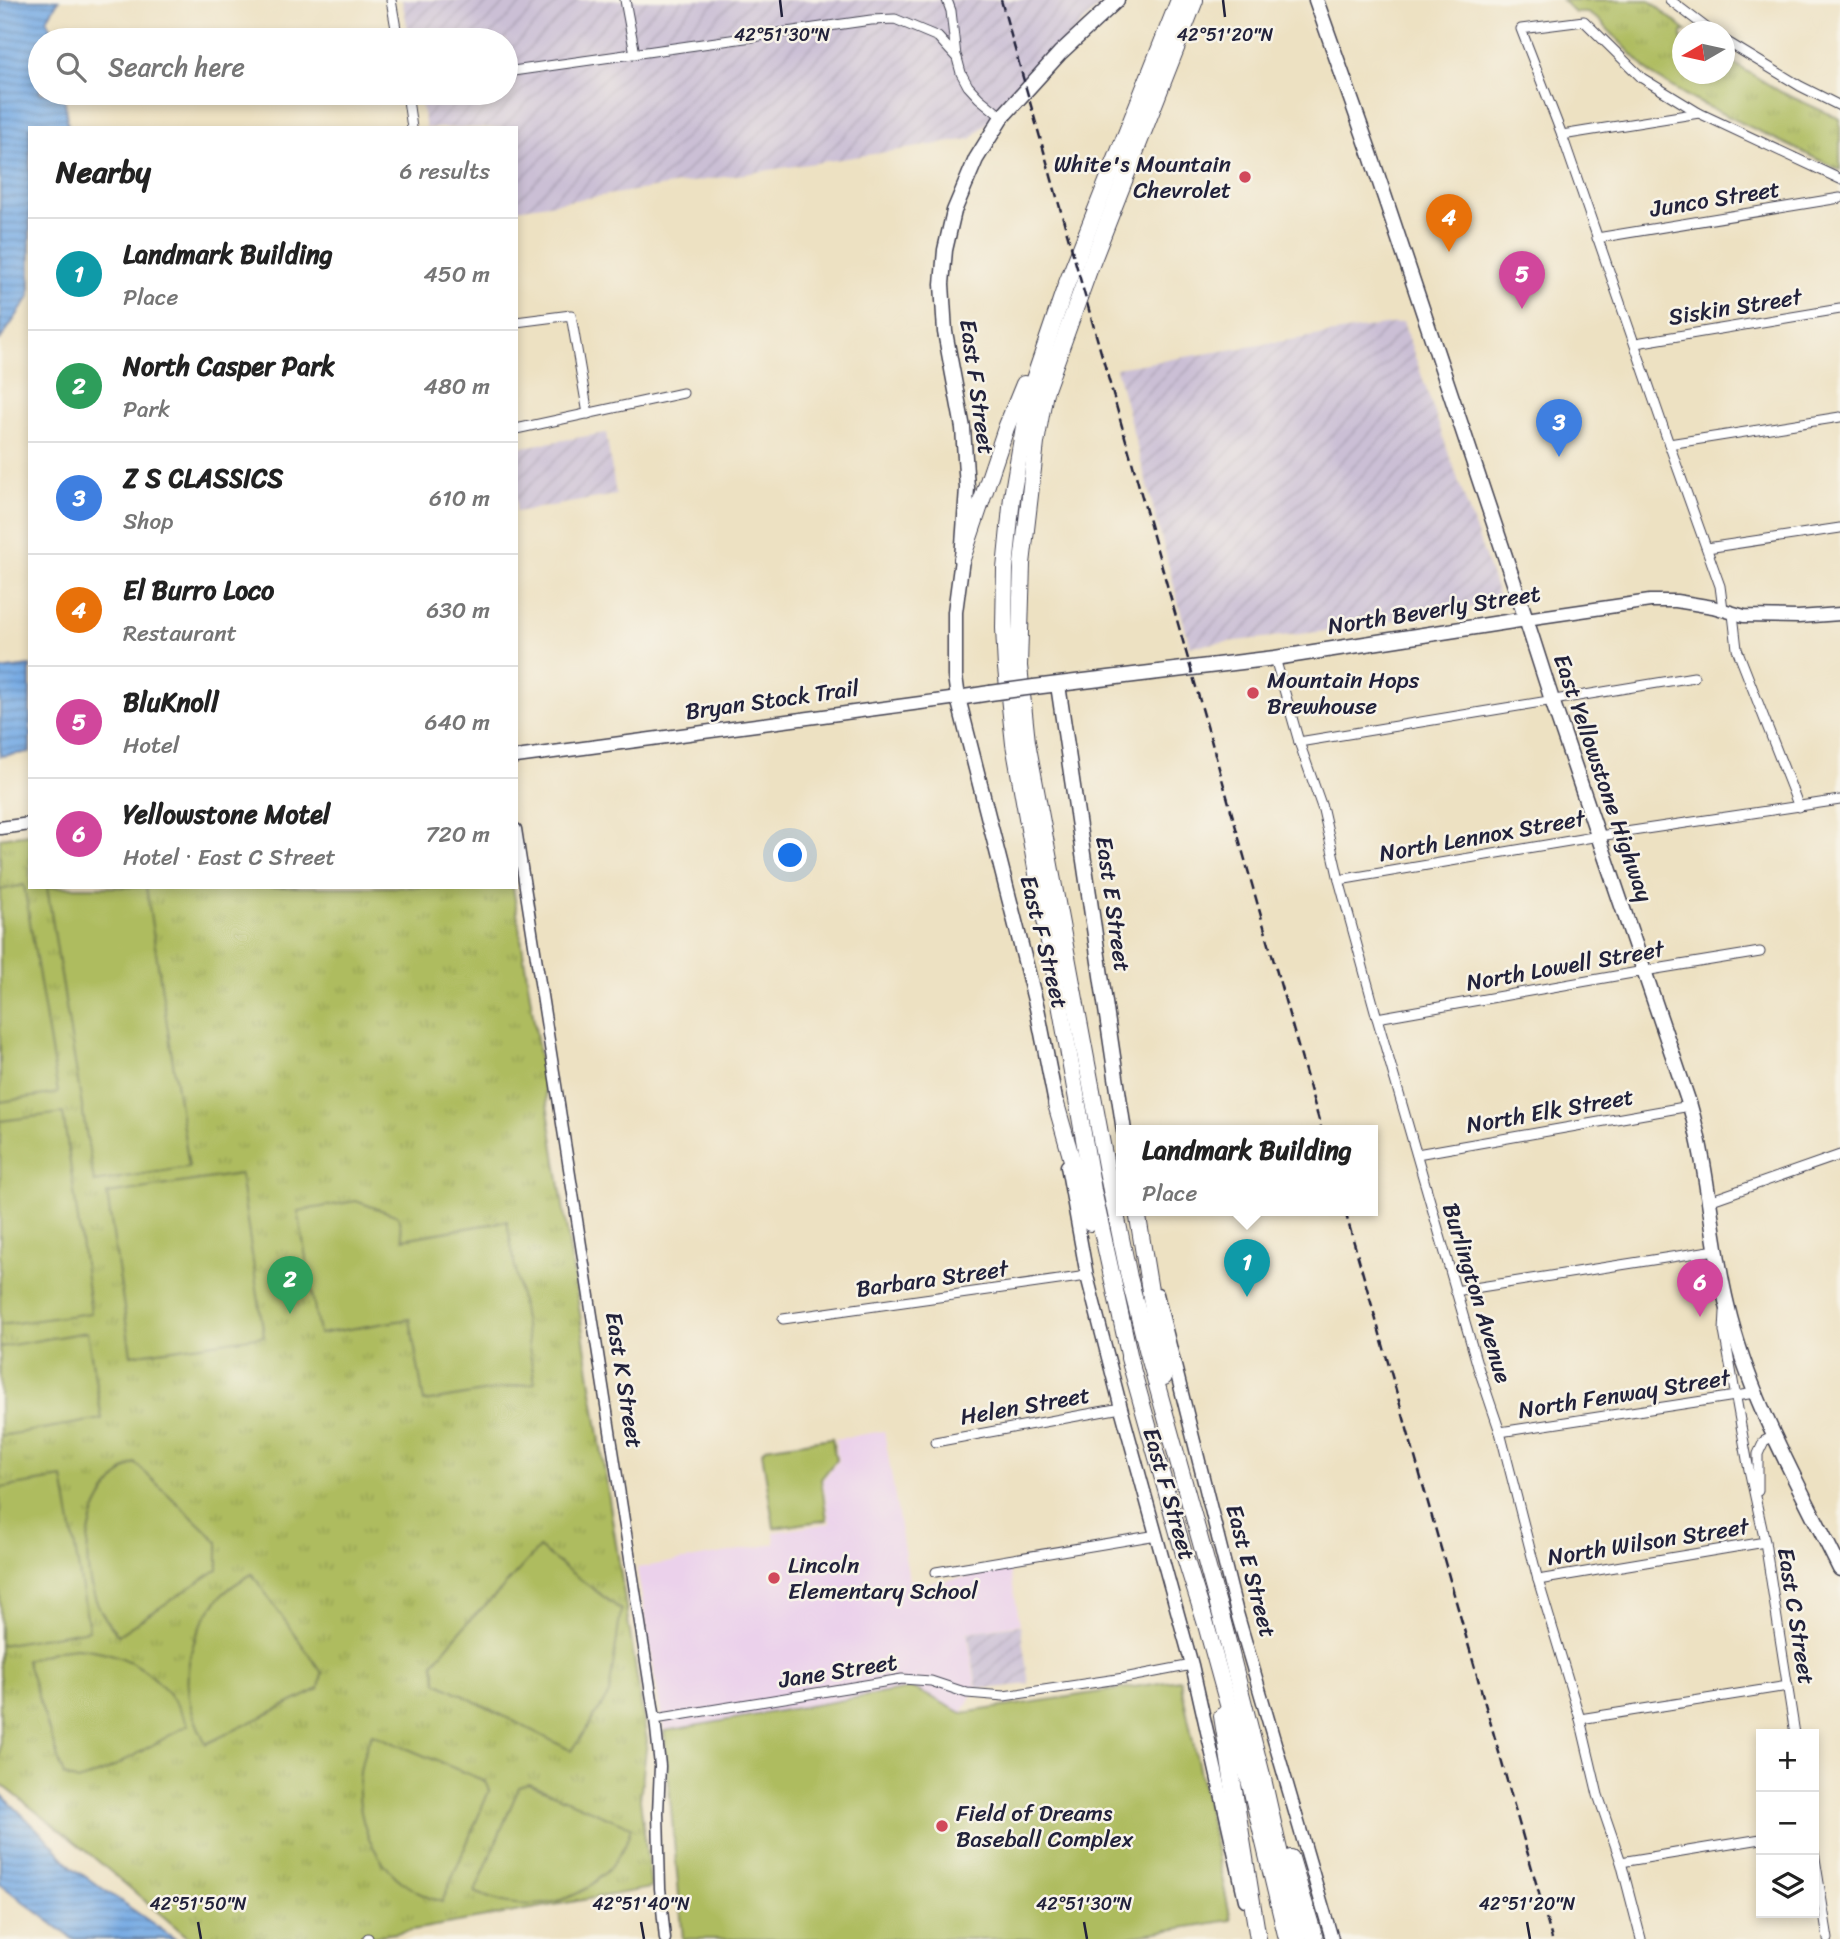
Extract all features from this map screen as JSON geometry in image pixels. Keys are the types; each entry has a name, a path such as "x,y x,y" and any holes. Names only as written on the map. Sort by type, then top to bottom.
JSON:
{"highway":[{"path":"962,559 1006,428 1065,288 1179,0"},
{"path":"1116,1213 1027,742 1019,666 1022,564 1034,455 1045,392 1089,270 1195,0"},
{"path":"1065,288 1030,391 1013,497 1005,569 1006,668 1014,744 1090,1176 1132,1368"},
{"path":"1056,1104 1205,1621 1250,1784 1287,1939"},
{"path":"1117,1216 1129,1277 1263,1779 1299,1939"},
{"path":"1139,1216 1171,1435"},
{"path":"1205,1621 1256,1939"},
{"path":"1263,1779 1279,1818 1315,1939"}],"main road":[{"name":"East F Street","path":"1117,0 1060,53 1002,117 976,159 954,211 945,250 942,284 944,332 963,428 967,488 954,631 955,676 958,698 1037,1008 1087,1276 1192,1665 1256,1939"},
{"name":"East Yellowstone Highway","path":"1316,0 1370,153 1690,1106 1698,1137 1726,1303 1745,1367 1774,1436 1840,1569"},
{"name":"North Beverly Street","path":"1034,687 1275,658 1650,601 1676,601 1772,618 1840,614"},
{"name":"East E Street","path":"1058,685 1123,1125"},
{"name":"Bryan Stock Trail","path":"518,757 1034,687"},
{"path":"0,828 28,824"},
{"name":"East E Street","path":"1139,1216 1237,1613 1332,1939"}],"street":[{"path":"391,0 396,28"},
{"path":"625,0 635,54"},
{"path":"947,0 961,73 979,98 1002,117"},
{"path":"1671,0 1698,21"},
{"path":"518,70 871,20 895,19 938,37 957,58"},
{"path":"1799,807 1737,649 1720,586 1636,343 1521,29 1584,21 1642,78 1699,113 1840,178"},
{"path":"1735,47 1800,86 1840,106"},
{"path":"409,105 412,126"},
{"path":"1562,135 1699,113"},
{"name":"Junco Street","path":"1597,238 1840,198"},
{"name":"Siskin Street","path":"1636,343 1840,309"},
{"path":"518,322 571,315 588,414"},
{"path":"518,429 684,393"},
{"path":"1669,444 1840,417"},
{"path":"1707,548 1840,528"},
{"name":"Burlington Avenue","path":"1275,658 1324,810 1339,880 1377,1018 1455,1291 1500,1432 1538,1580 1641,1939"},
{"path":"1300,742 1694,677"},
{"name":"North Lennox Street","path":"1339,880 1599,836 1840,800"},
{"name":"East K Street","path":"518,842 655,1719 660,1766 660,1888 666,1939"},
{"name":"North Lowell Street","path":"1377,1018 1760,952"},
{"name":"North Elk Street","path":"1417,1154 1690,1106"},
{"path":"1709,1200 1840,1155"},
{"path":"1455,1291 1716,1250"},
{"name":"Barbara Street","path":"783,1319 1087,1276"},
{"name":"East C Street","path":"1726,1303 1724,1331 1765,1542 1794,1729"},
{"name":"North Fenway Street","path":"1500,1432 1755,1393"},
{"name":"Helen Street","path":"935,1442 1121,1408"},
{"name":"East C Street","path":"1758,1504 1758,1454 1764,1441 1774,1436"},
{"path":"936,1572 1157,1535"},
{"name":"North Wilson Street","path":"1538,1580 1765,1542"},
{"name":"Jane Street","path":"655,1719 902,1679 931,1681 967,1693 1004,1696 1192,1665"},
{"path":"1580,1719 1788,1686"},
{"path":"1621,1862 1756,1840"},
{"path":"1814,1855 1828,1939"}],"shaded area":[{"path":"402,0 1105,0 971,139 518,209 518,126 426,126 421,105 518,105 518,28 408,28"},
{"path":"1403,322 1499,597 1475,607 1327,631 1190,646 1116,368"},
{"path":"606,433 616,495 518,512 518,448"},
{"name":"Lincoln Elementary School","path":"884,1431 910,1586 1010,1570 1020,1624 967,1632 976,1687 962,1713 913,1688 664,1731 637,1568 775,1544 774,1532 830,1523 823,1480 838,1461 835,1439"},
{"path":"1020,1625 1029,1684 977,1688 968,1632"}],"green space":[{"path":"1562,0 1649,0 1674,21 1672,84 1735,84 1735,64 1781,92 1840,119 1840,170 1694,100 1652,75 1599,20 1587,13 1575,13"},
{"path":"28,834 28,889 513,889 647,1741 640,1799 651,1888 361,1939 190,1939 85,1850 0,1783 0,838"},
{"path":"24,885 58,1093 0,1102 0,890"},
{"path":"47,889 146,889 189,1167 94,1182"},
{"path":"63,1113 91,1313 0,1325 0,1121"},
{"path":"240,1174 264,1336 131,1355 107,1194"},
{"path":"356,1201 398,1216 403,1239 507,1221 535,1383 424,1402 410,1319 319,1334 298,1211"},
{"path":"87,1332 102,1419 0,1436 0,1347"},
{"path":"832,1438 836,1460 821,1479 827,1520 774,1528 762,1452 765,1448"},
{"path":"135,1463 218,1542 218,1569 118,1635 97,1602 91,1585 87,1550 89,1532 101,1499 122,1472"},
{"path":"63,1478 89,1630 0,1645 0,1488"},
{"path":"539,1548 621,1610 609,1694 572,1751 437,1682 433,1663"},
{"path":"252,1574 322,1673 319,1689 206,1744 190,1703 189,1660 198,1632 212,1607 221,1596"},
{"path":"76,1648 113,1655 144,1670 168,1693 188,1725 106,1771 78,1781 64,1776 26,1660"},
{"name":"Field of Dreams Baseball Complex","path":"1180,1680 1231,1920 1114,1939 683,1939 664,1731 913,1688 962,1713"},
{"path":"372,1734 485,1781 489,1791 442,1902 417,1892 396,1877 380,1857 368,1835 361,1810 359,1785 363,1759"},
{"path":"529,1784 631,1827 618,1857 591,1885 560,1900 526,1905 492,1899 475,1892 519,1787"}],"water":[{"path":"0,0 59,0 47,19 50,28 28,28 28,105 65,105 68,126 28,126 28,299 0,340"},
{"path":"28,666 28,752 0,756 0,670"},
{"path":"0,1793 73,1868 175,1939 73,1939 0,1884"}],"railway":[{"path":"1001,0 1320,1125"},
{"path":"1346,1216 1552,1939"}],"place":[{"name":"White's Mountain Chevrolet","path":"1245,177"},
{"name":"El Burro Loco","path":"1449,252"},
{"name":"BluKnoll","path":"1522,309"},
{"name":"Z S CLASSICS","path":"1559,457"},
{"name":"Mountain Hops Brewhouse","path":"1253,693"},
{"name":"Landmark Building","path":"1247,1297"},
{"name":"North Casper Park","path":"290,1314"},
{"name":"Yellowstone Motel","path":"1700,1317"},
{"name":"Lincoln Elementary School","path":"774,1578"},
{"name":"Field of Dreams Baseball Complex","path":"942,1826"}]}
